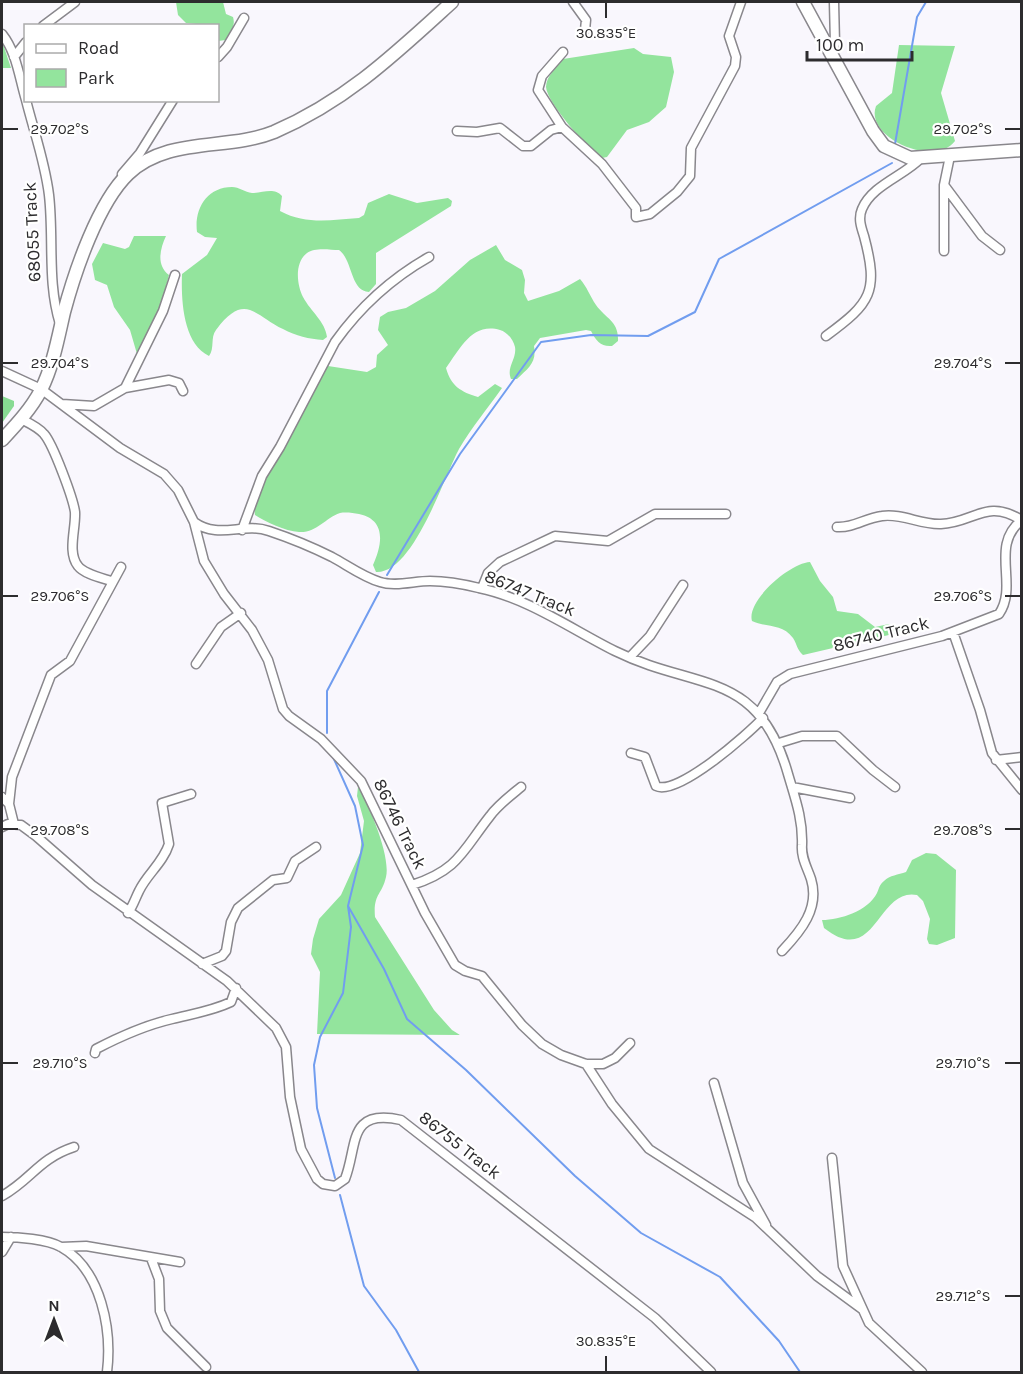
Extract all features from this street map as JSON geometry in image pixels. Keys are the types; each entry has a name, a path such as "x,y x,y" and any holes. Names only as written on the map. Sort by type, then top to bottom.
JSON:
{"street":[{"path":"46,24 75,2"},
{"path":"113,190 131,171 176,149 256,137 326,107 375,73 452,2"},
{"path":"573,2 586,20 585,30"},
{"path":"563,52 538,84 538,90 562,127 602,164 636,208 636,217 650,214 677,192 690,176 691,148 735,66 736,57 729,36 741,2"},
{"path":"803,2 831,57 884,146 910,158 1022,150"},
{"path":"831,57 835,44 834,2"},
{"path":"219,56 244,18"},
{"name":"68055 Track","path":"2,34 14,57 24,93"},
{"path":"14,57 24,44"},
{"name":"68055 Track","path":"27,102 41,150 48,187 52,292 61,328"},
{"path":"2,440 21,419 41,389 77,272 103,207 172,102"},
{"path":"457,131 470,133 500,128 507,131 522,146 531,146 551,130 562,127"},
{"path":"944,251 944,185 950,156"},
{"path":"826,336 864,302 871,289 872,278 860,221 861,209 876,191 907,172 921,158"},
{"path":"944,185 982,236 1000,250"},
{"path":"242,530 262,476 280,447 334,342 346,326 400,274 429,257"},
{"path":"125,388 163,311 175,275"},
{"path":"2,371 41,389 120,448 164,474 178,490 194,522"},
{"path":"62,404 94,406 125,388 169,380 179,383 183,391"},
{"path":"21,419 45,435 55,454 73,502 75,526 72,551 75,561 80,569 111,581"},
{"path":"837,527 857,525 883,515 942,525 975,513 996,510 1021,520"},
{"path":"482,588 491,569 508,558 555,536 608,541 655,514 706,513 719,516 726,514"},
{"name":"86740 Track","path":"631,753 645,757 658,788 665,787 706,766 738,743 761,715 777,682 790,674 953,632 990,619 1004,607 1004,551 1010,533 1021,520"},
{"name":"86747 Track","path":"194,522 216,531 255,528 267,530 330,556 383,584 443,581 482,588 555,618 630,657 661,670 717,685 745,701 761,715 779,743 801,820 801,854 810,878 813,900 802,928 782,951"},
{"name":"86746 Track","path":"194,522 204,561 224,594 241,613 268,660 283,709 288,716 321,739 354,771 367,791 433,929 455,964 487,980 510,1013 542,1044 561,1055 586,1064"},
{"path":"2,827 15,824 9,804 12,777 51,675 70,662 111,581 121,567"},
{"path":"630,657 650,636 683,585"},
{"path":"196,664 220,627 241,613"},
{"path":"953,632 980,710 990,747 996,760 1022,790"},
{"path":"779,743 802,736 837,736 895,787"},
{"path":"996,760 1022,757"},
{"path":"412,885 442,872 469,849 488,817 520,787"},
{"path":"792,787 850,798"},
{"path":"128,913 138,892 159,865 169,843 162,803 173,797 191,794"},
{"path":"2,797 9,804"},
{"name":"86755 Track","path":"15,824 36,836 128,913 236,988 283,1038 288,1057 290,1096 297,1135 306,1161 323,1184 335,1186 345,1179 354,1137 368,1121 377,1118 401,1120 646,1310 711,1372"},
{"path":"202,964 222,956 231,922 238,908 273,880 287,878 296,861 316,847"},
{"path":"95,1053 96,1049 117,1038 231,1002 236,988"},
{"path":"630,1043 609,1062 586,1064 612,1104 649,1149 767,1226 817,1275 862,1310"},
{"path":"714,1083 743,1183 767,1226"},
{"path":"2,1196 23,1182 49,1157 74,1147"},
{"path":"832,1158 842,1258 862,1310 875,1330 922,1372"},
{"path":"2,1252 6,1237 61,1247 86,1246 180,1262"},
{"path":"61,1247 83,1268 100,1298 108,1328 106,1372"},
{"path":"151,1258 159,1279 160,1311 167,1328 206,1367"}],"green space":[{"path":"176,2 223,2 226,14 234,20 226,40 219,41 219,24 186,23 178,15"},
{"path":"2,41 11,68 2,68"},
{"path":"899,45 955,46 941,93 955,141 945,149 918,150 903,146 880,129 875,118 876,106 892,93"},
{"path":"634,48 643,54 671,57 674,72 666,107 649,122 627,130 607,157 602,158 578,136 560,114 548,94 546,83 563,59"},
{"path":"232,187 252,193 268,191 279,193 282,196 280,211 309,220 359,218 364,215 368,203 389,194 417,203 448,198 452,201 451,206 376,253 376,284 369,292 358,286 344,255 339,250 314,250 303,257 298,268 299,286 306,302 324,326 327,337 323,340 293,334 257,313 243,309 226,318 216,330 209,356 194,342 185,320 182,274 207,255 217,238 205,237 197,232 198,215 204,201 216,191"},
{"path":"134,236 166,236 161,251 161,262 169,275 160,309 137,354 130,330 114,307 107,285 95,280 92,264 103,243 125,249 129,247"},
{"path":"496,245 505,260 522,270 525,280 524,293 528,301 559,291 580,279 596,305 614,325 618,341 612,346 602,344 591,331 586,330 540,338 534,346 535,352 531,365 517,379 511,379 510,371 515,355 513,341 500,330 490,329 474,333 446,368 451,379 462,390 478,397 495,384 502,388 459,449 415,541 402,558 390,568 376,572 373,565 379,549 380,534 374,522 368,517 354,513 340,513 316,528 299,532 276,526 255,515 255,506 262,486 295,428 324,369 328,366 367,372 376,367 377,355 388,345 378,330 380,317 388,312 406,308 435,291 470,260"},
{"path":"2,396 14,401 14,406 2,423"},
{"path":"810,562 820,581 833,597 837,611 858,614 875,627 889,624 906,631 803,655 789,633 752,621 756,603 771,584 792,569"},
{"path":"358,787 373,818 387,868 386,877 377,899 375,917 434,1010 452,1030 460,1035 317,1034 320,972 311,954 313,939 319,919 341,895 360,853 364,821 357,796"},
{"path":"926,853 936,854 956,870 955,938 937,945 929,944 927,939 930,919 923,901 917,895 904,896 893,903 866,933 855,939 841,938 824,928 822,920 845,916 867,905 884,881 891,876 906,872 912,860"}],"waterway":[{"path":"895,144 917,17 926,2"},
{"path":"387,575 460,454 541,342 591,335 648,336 695,312 719,259 892,163"},
{"path":"327,733 327,691 379,592"},
{"path":"333,757 355,806 363,845 348,906 351,927 343,993 320,1037 314,1065 317,1108 335,1178"},
{"path":"348,906 384,969 407,1019 466,1070 575,1176 641,1233 720,1277 779,1341 800,1372"},
{"path":"340,1195 364,1286 396,1330 419,1372"}]}
